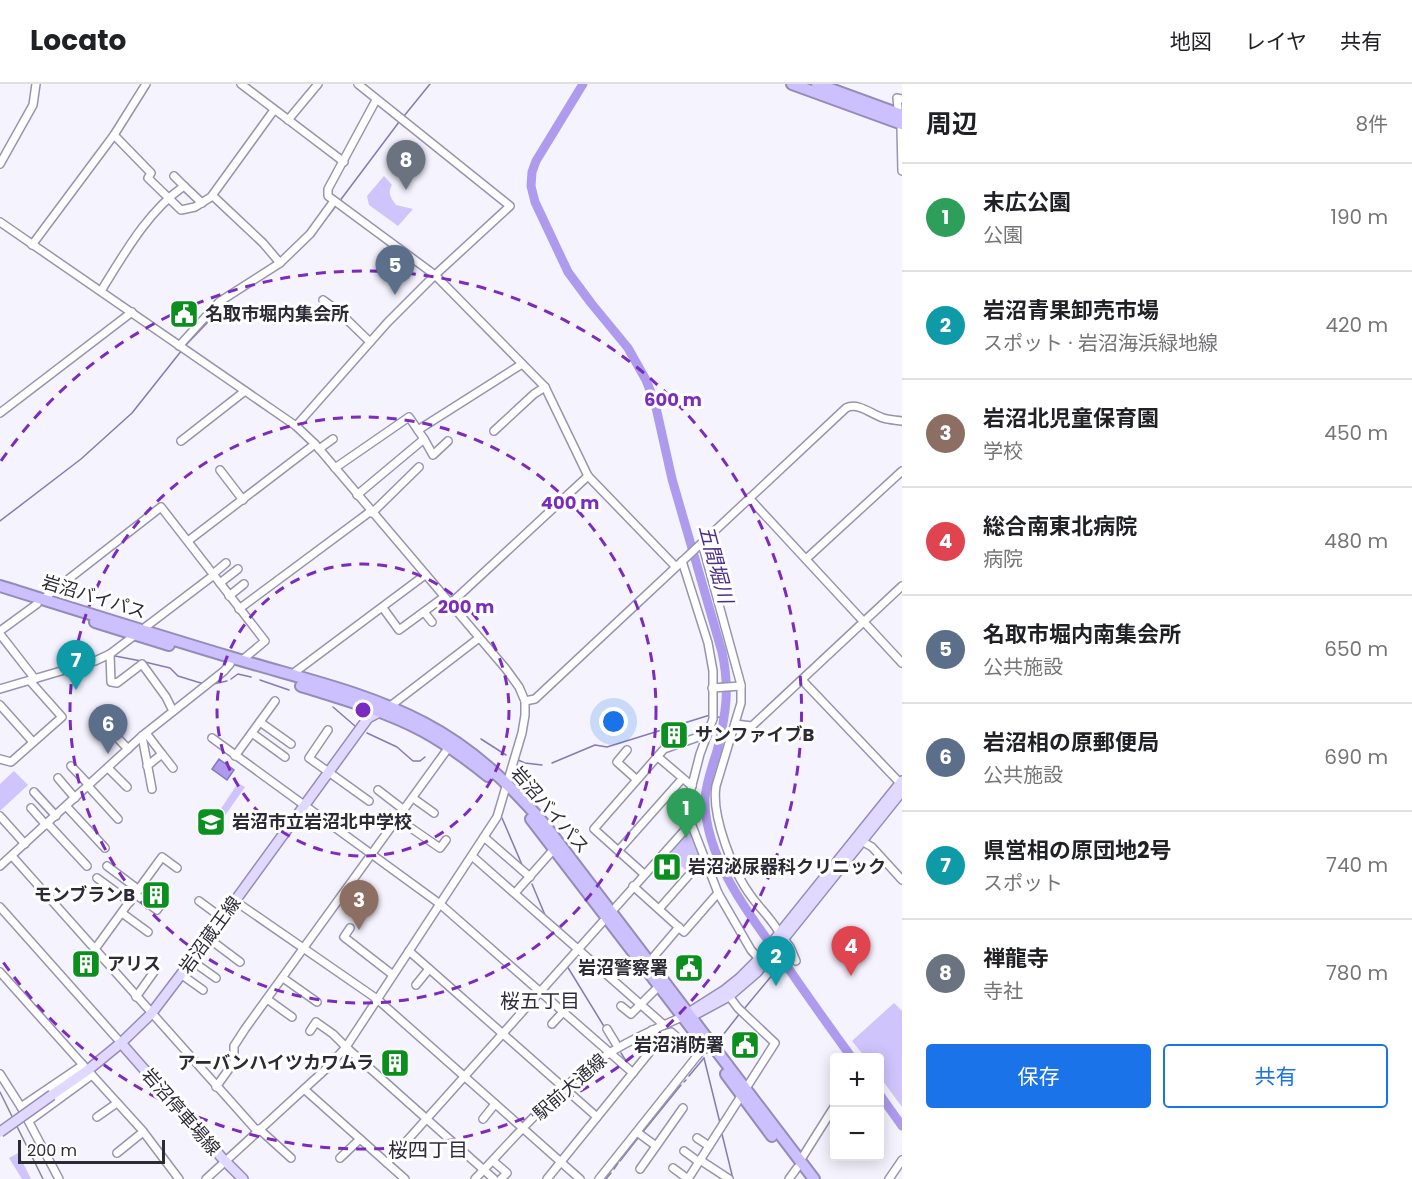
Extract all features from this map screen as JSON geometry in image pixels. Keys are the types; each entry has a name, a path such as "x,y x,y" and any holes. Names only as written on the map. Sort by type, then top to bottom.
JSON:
{"highway":[{"path":"792,84 902,127"},
{"path":"817,84 900,111"},
{"name":"岩沼バイパス","path":"0,586 40,601 384,709 449,747 506,786 554,849 650,962 798,1165 805,1179"},
{"name":"岩沼バイパス","path":"0,592 40,601"},
{"name":"岩沼バイパス","path":"235,662 291,675 384,709 439,732 473,754 545,825 659,986 687,1015 705,1046 744,1092"},
{"name":"岩沼バイパス","path":"798,1165 814,1179"}],"main road":[{"name":"岩沼蔵王線","path":"0,1132 88,1070 151,1014 182,975 368,718 384,709"},
{"path":"687,1015 729,996 744,985 901,785"},
{"path":"687,1015 725,990 763,959"},
{"name":"岩沼停車場線","path":"121,1043 243,1179"}],"street":[{"path":"0,164 33,105 36,84"},
{"path":"32,245 114,135 146,84"},
{"path":"241,84 344,162"},
{"path":"288,120 318,84"},
{"path":"296,426 370,342 435,275 510,206 357,84"},
{"path":"900,111 897,98 902,99"},
{"path":"376,100 328,189 328,196 435,275 545,387 588,476 675,566"},
{"path":"114,135 151,173 148,178 181,210 202,203 213,196 274,110"},
{"path":"902,127 902,171"},
{"path":"174,176 202,203"},
{"path":"101,291 141,229 168,197 184,186"},
{"path":"213,196 263,243 280,263"},
{"path":"181,347 219,302 280,263 337,203"},
{"path":"0,222 296,426 317,447 506,669 519,687 525,701 524,725 498,817 346,1047 327,1068 206,1179"},
{"path":"324,300 370,342"},
{"path":"0,413 132,312"},
{"path":"418,430 522,364"},
{"path":"494,431 534,394 545,387"},
{"path":"181,441 245,391"},
{"path":"525,701 535,699 675,566 851,405 882,417 902,421"},
{"path":"335,468 409,417 433,455 448,441"},
{"path":"188,541 317,447 333,439"},
{"path":"357,495 424,439"},
{"path":"239,609 372,512 419,467"},
{"path":"220,470 243,500"},
{"path":"806,559 902,471"},
{"path":"450,604 588,476"},
{"path":"749,498 902,663"},
{"path":"0,759 11,762 63,717 32,680 0,633 161,507 265,641 144,734 0,866"},
{"path":"701,544 740,676 741,703 716,786 716,814 729,853 748,893 777,927 780,938 790,946 796,961"},
{"path":"683,560 712,658 714,688 713,719 692,786 691,823 718,894 751,950 763,959"},
{"path":"0,689 95,661 110,654 226,564"},
{"path":"220,583 238,569"},
{"path":"291,675 425,575"},
{"path":"229,596 244,584"},
{"path":"735,724 752,726 902,586"},
{"path":"383,608 399,630 444,597"},
{"path":"424,612 432,622"},
{"path":"384,709 479,638"},
{"path":"110,654 111,682 117,684 142,664 173,711"},
{"path":"802,680 901,785"},
{"path":"714,688 740,686"},
{"path":"236,756 275,701"},
{"path":"0,705 33,742"},
{"path":"260,722 291,744"},
{"path":"110,730 128,749"},
{"path":"328,730 309,758 369,801"},
{"path":"252,733 285,757"},
{"path":"144,734 173,768"},
{"path":"144,734 152,789"},
{"path":"644,874 594,829 664,749 701,736 706,737"},
{"path":"212,738 440,904 633,1073"},
{"path":"216,1087 234,1062 234,1046 449,747"},
{"path":"627,750 617,762 636,779"},
{"path":"147,766 162,754"},
{"path":"658,757 692,786"},
{"path":"71,766 118,819"},
{"path":"108,768 127,787"},
{"path":"58,778 75,798"},
{"path":"619,850 682,779"},
{"path":"378,790 404,810"},
{"path":"34,792 56,816"},
{"path":"413,798 434,813"},
{"path":"66,806 105,848"},
{"path":"31,808 87,866"},
{"path":"0,816 26,844"},
{"path":"398,819 440,848 446,840"},
{"path":"387,1163 691,823"},
{"path":"484,837 530,877"},
{"path":"859,840 872,847 902,880"},
{"path":"515,893 554,849"},
{"path":"12,856 216,1087 258,1130 291,1158"},
{"path":"472,856 664,1025"},
{"path":"95,949 162,857 177,868"},
{"path":"659,909 704,858"},
{"path":"107,866 157,910 161,904"},
{"path":"97,878 130,902"},
{"path":"633,886 684,932 718,894"},
{"path":"199,901 222,918"},
{"path":"236,901 303,950 377,999 580,1179"},
{"path":"0,907 121,1043"},
{"path":"122,913 148,932"},
{"path":"650,962 679,927"},
{"path":"350,928 344,937 393,975"},
{"path":"208,939 240,962"},
{"path":"409,951 597,1117"},
{"path":"192,961 216,978"},
{"path":"136,997 156,969"},
{"path":"416,985 429,969"},
{"path":"0,972 143,1132 179,1179"},
{"path":"182,975 203,990"},
{"path":"283,978 317,1002"},
{"path":"621,1006 631,1014 659,986"},
{"path":"673,1168 688,1179 775,1043 741,1011 729,996"},
{"path":"267,999 292,1017"},
{"path":"552,1024 563,1012"},
{"name":"駅前大通線","path":"475,1179 564,1088 609,1053 651,1030 687,1015"},
{"path":"310,1031 316,1022 333,1034 494,1179"},
{"path":"607,1029 618,1047"},
{"path":"651,1030 661,1038"},
{"path":"547,1179 664,1034 670,1032 698,1055"},
{"path":"600,1179 705,1046"},
{"path":"21,1107 88,1070"},
{"path":"30,1121 88,1070"},
{"path":"0,1074 30,1121 59,1179"},
{"path":"304,1089 405,1179"},
{"path":"97,1118 117,1103"},
{"path":"483,1119 495,1104"},
{"path":"640,1169 683,1108"},
{"path":"789,1179 830,1113"},
{"path":"117,1153 143,1132"},
{"path":"637,1132 656,1146"},
{"path":"697,1138 709,1146"},
{"path":"340,1158 360,1139"},
{"path":"684,1151 724,1178"},
{"path":"890,1179 902,1160"},
{"path":"493,1161 507,1173 501,1179"}],"shaded area":[{"path":"384,176 392,185 391,198 396,205 413,209 398,226 369,205 367,196"},
{"path":"219,759 234,770 227,780 212,769"},
{"path":"14,771 28,785 0,811 0,784"},
{"path":"238,783 245,787 224,817 218,813"},
{"path":"690,825 701,857 688,873 667,851"},
{"path":"894,1003 902,1011 902,1107 884,1082 884,1053 862,1053 852,1041"},
{"path":"18,1153 31,1179 22,1179 9,1158"}],"waterway":[{"path":"404,116 430,84"},
{"name":"五間堀川","path":"583,84 536,161 531,186 535,202 568,272 628,348 646,380 655,403 672,479 722,652 726,678 723,725 705,799 707,822 713,846 723,869 749,913 848,1053"},
{"path":"339,202 399,122"},
{"path":"317,230 336,206"},
{"path":"285,262 306,243"},
{"path":"248,287 282,265"},
{"path":"185,346 229,300"},
{"path":"0,521 81,459 132,413 182,350"},
{"path":"115,656 141,661"},
{"path":"60,667 96,657"},
{"path":"145,662 170,668 178,676 204,684"},
{"path":"41,673 53,670"},
{"path":"231,679 238,674 251,677"},
{"path":"260,680 289,690"},
{"path":"213,684 227,681"},
{"path":"333,707 355,726"},
{"path":"552,763 595,745 607,747 710,715"},
{"name":"五間堀川","path":"717,717 724,718"},
{"path":"367,733 397,747 413,761 420,761 425,757"},
{"path":"481,739 506,755"},
{"path":"518,760 542,765"},
{"path":"502,818 523,867"},
{"path":"532,884 545,915"},
{"path":"744,1009 783,962"},
{"path":"567,966 605,1028"},
{"path":"719,1040 741,1012"},
{"path":"621,1053 628,1064"},
{"path":"704,1058 720,1123"},
{"path":"689,1076 704,1058"},
{"path":"642,1133 681,1085"},
{"name":"五間堀川","path":"884,1101 902,1126"},
{"path":"722,1134 733,1179"},
{"path":"620,1161 638,1138"},
{"path":"614,1169 618,1163"},
{"path":"606,1179 611,1173"}],"railway":[{"path":"0,1092 43,1179"}],"place":[{"name":"禅龍寺","path":"406,190"},
{"name":"名取市堀内南集会所","path":"395,295"},
{"name":"名取市堀内集会所","path":"184,314"},
{"name":"県営相の原団地2号","path":"76,690"},
{"name":"サンファイブB","path":"674,735"},
{"name":"岩沼相の原郵便局","path":"108,754"},
{"name":"岩沼市立岩沼北中学校","path":"211,822"},
{"name":"末広公園","path":"686,838"},
{"name":"岩沼泌尿器科クリニック","path":"667,867"},
{"name":"モンブランB","path":"156,895"},
{"name":"岩沼北児童保育園","path":"359,930"},
{"name":"アリス","path":"86,964"},
{"name":"岩沼警察署","path":"689,968"},
{"name":"総合南東北病院","path":"851,976"},
{"name":"岩沼青果卸売市場","path":"776,986"},
{"name":"岩沼消防署","path":"745,1045"},
{"name":"アーバンハイツカワムラ","path":"395,1063"}],"district":[{"name":"桜五丁目","path":"540,1001"},
{"name":"桜四丁目","path":"428,1150"}]}
